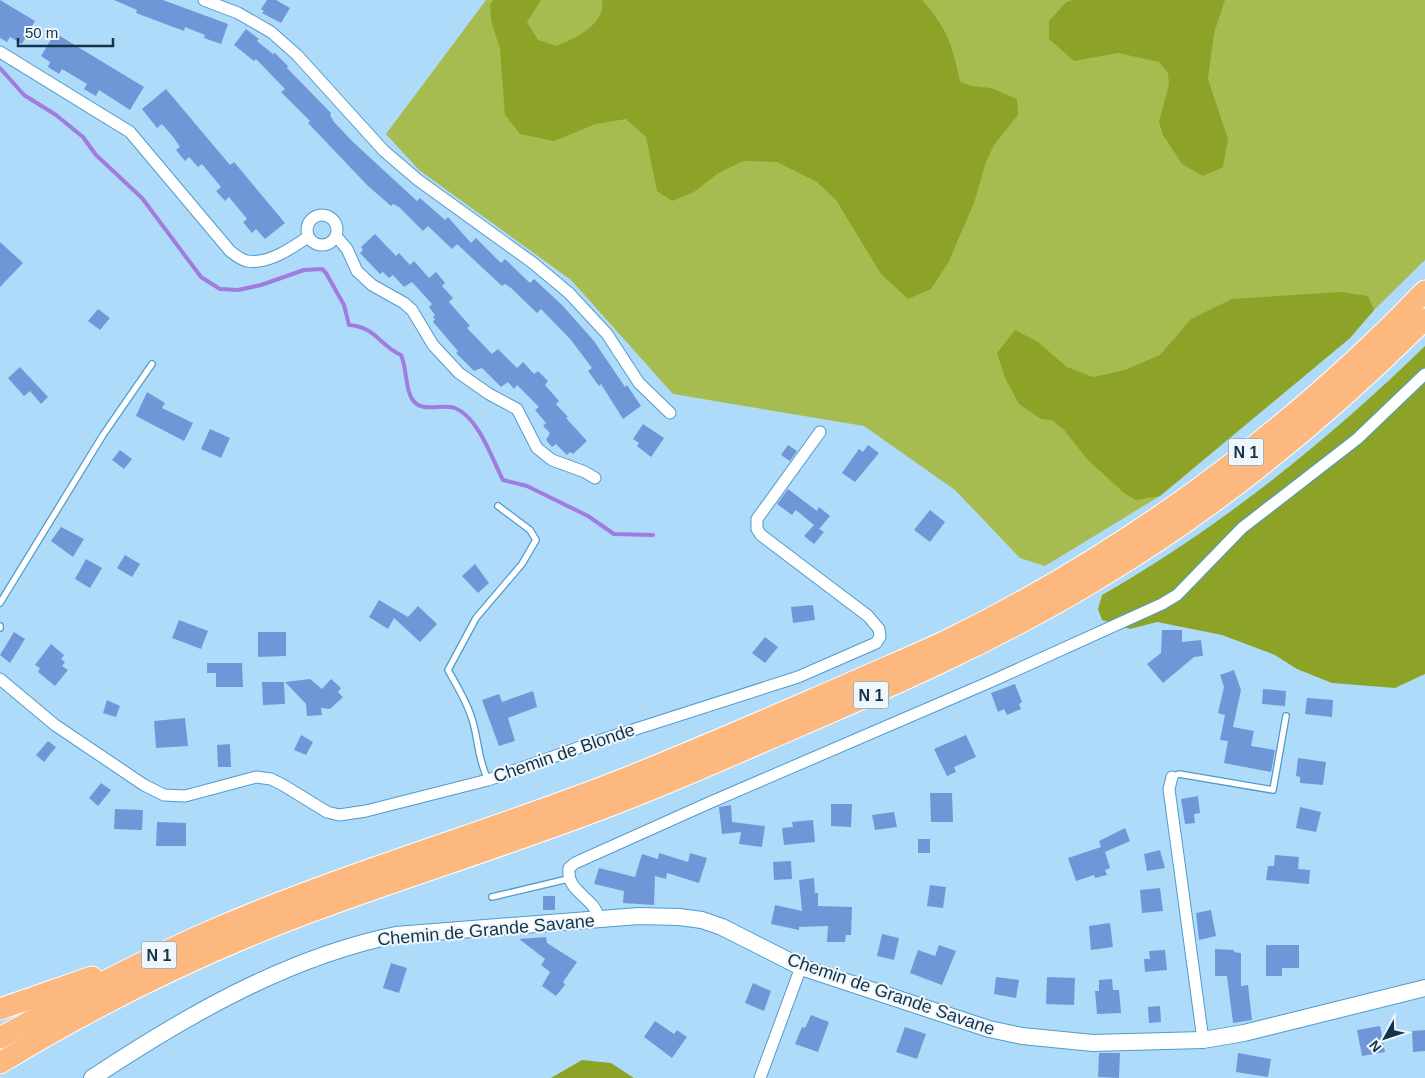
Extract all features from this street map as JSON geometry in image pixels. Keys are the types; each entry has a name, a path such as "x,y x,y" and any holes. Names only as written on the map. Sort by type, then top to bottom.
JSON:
{"highway":[{"name":"N 1","path":"0,1038 66,1001 218,928 325,886 622,780 946,641 1047,586 1152,521 1221,472 1294,414 1402,316 1425,292"},
{"name":"N 1","path":"0,1063 103,1004 228,946 305,913 607,807 887,688 1012,627 1095,581 1238,484 1338,401 1425,319"},
{"path":"0,1009 62,986 154,958"}],"street":[{"path":"204,0 238,13 272,32 297,55 384,151 418,180 533,263 569,293 607,334 639,383 670,414"},
{"path":"0,52 130,132 230,251 244,261 256,262 268,259 308,237"},
{"path":"321,214 334,221 337,231 336,236 325,245 316,244 308,237 308,222 311,218 321,214"},
{"path":"336,236 347,249 357,271 372,286 404,302 412,310 433,345 459,373 489,394 518,409 536,448 552,460 595,478"},
{"path":"600,920 594,906 576,891 568,879 569,868 583,858 992,681 1162,604 1177,595 1242,528 1357,439 1425,374"},
{"name":"Chemin de Blonde","path":"0,679 55,725 144,785 164,795 185,796 256,777 271,779 284,784 326,812 338,815 366,811 488,780 586,745 798,676 876,643 880,637 879,629 868,616 761,535 757,529 757,519 820,432"},
{"path":"1172,777 1169,789 1203,1040"},
{"name":"Chemin de Grande Savane","path":"92,1078 163,1032 206,1008 279,974 357,943 396,935 639,916 679,916 702,920 722,927 801,967 989,1029 1022,1036 1093,1043 1203,1040 1244,1033 1425,988"},
{"path":"760,1078 801,967"}],"lane":[{"path":"0,602 103,435 152,364"},
{"path":"488,780 480,762 473,720 463,695 448,670 476,618 522,564 536,540 535,535 530,530 498,506"},
{"path":"1172,777 1179,774 1273,790 1286,716"},
{"path":"492,897 568,879"}],"green space":[{"path":"486,0 1425,0 1425,260 1374,310 1350,338 1160,496 1045,566 1020,558 955,490 864,426 673,394 571,280 419,170 386,134"},
{"path":"493,0 541,0 527,22 538,40 556,46 580,35 594,23 602,9 602,0 922,0 938,20 948,38 960,82 972,86 991,88 1017,99 1018,115 994,145 986,162 974,203 948,263 931,289 908,299 881,274 836,200 817,182 777,162 743,161 717,174 694,192 672,201 657,191 646,137 626,119 596,124 554,141 520,134 505,115 500,49 491,20 490,5"},
{"path":"1073,0 1225,0 1214,33 1208,79 1228,139 1223,167 1203,176 1182,164 1163,135 1159,122 1169,84 1168,73 1159,62 1118,53 1074,61 1049,39 1049,21 1066,2"},
{"path":"1341,292 1368,296 1374,310 1350,338 1160,496 1136,500 1124,493 1088,460 1064,430 1052,420 1041,419 1019,404 1006,380 997,353 1015,330 1038,342 1067,367 1093,377 1125,370 1160,355 1191,319 1232,299"},
{"path":"1425,346 1425,674 1395,688 1332,683 1297,669 1275,655 1222,635 1157,622 1130,629 1102,620 1098,609 1102,595 1188,541 1271,481 1351,415"},
{"path":"582,1060 611,1063 634,1078 551,1078"}],"building":[{"path":"0,0 35,21 22,44 10,37 7,42 0,38"},
{"path":"114,0 163,0 228,24 221,44 204,38 205,35 185,27 184,31 136,13 137,10"},
{"path":"267,0 276,0 290,8 281,23 262,13 264,11 261,9"},
{"path":"246,29 259,39 257,41 273,54 275,53 288,66 287,68 331,113 330,115 334,122 352,141 417,201 420,198 445,220 448,217 471,243 476,238 501,263 505,259 530,283 534,279 562,305 594,341 625,387 627,385 641,406 623,419 601,384 599,386 588,371 592,368 571,340 541,309 537,313 511,288 505,284 502,286 457,244 452,249 428,226 423,231 399,207 393,204 391,206 368,186 308,123 310,121 281,92 285,89 256,59 254,61 234,45"},
{"path":"55,33 144,87 130,110 99,90 96,96 84,89 87,84 62,69 59,74 48,67 50,62 41,56"},
{"path":"166,89 230,165 234,162 285,223 265,239 256,229 252,233 243,222 247,219 229,197 225,201 216,191 221,187 202,164 198,167 189,157 185,161 176,150 180,147 174,138 162,124 157,128 142,109"},
{"path":"375,234 396,256 399,253 410,265 414,261 429,278 436,272 445,283 442,286 453,298 449,302 470,326 467,328 492,354 498,349 517,368 523,362 534,374 538,371 548,381 545,385 559,401 556,404 587,441 573,454 570,452 567,455 556,444 552,447 546,440 550,433 543,426 546,423 535,410 539,407 517,385 514,389 508,382 501,387 482,368 474,371 456,353 458,351 433,322 435,315 429,307 432,304 412,282 404,287 393,275 389,278 383,272 380,274 360,253 363,250 361,247"},
{"path":"0,242 23,263 0,287"},
{"path":"98,309 110,318 100,330 88,321"},
{"path":"20,367 48,397 41,404 30,391 24,396 8,378"},
{"path":"147,392 165,403 162,408 193,423 184,441 136,416"},
{"path":"643,424 664,438 651,457 637,446 639,443 633,439"},
{"path":"210,429 230,438 221,458 201,449"},
{"path":"788,445 797,451 790,461 781,455"},
{"path":"868,445 879,453 855,482 842,473 859,449 863,452"},
{"path":"120,450 132,459 124,469 112,460"},
{"path":"788,489 817,511 819,507 830,516 819,529 824,532 814,544 804,536 814,525 796,510 792,515 777,504"},
{"path":"930,510 945,522 930,542 914,530"},
{"path":"61,527 84,539 73,557 51,541"},
{"path":"125,555 140,564 132,577 117,568"},
{"path":"86,559 102,568 90,588 75,579"},
{"path":"475,564 489,583 478,593 462,576"},
{"path":"379,600 408,617 418,606 437,624 420,642 394,618 388,629 369,617"},
{"path":"813,605 815,620 793,623 791,607"},
{"path":"179,620 208,631 201,649 172,638"},
{"path":"1162,630 1182,630 1182,642 1201,640 1203,656 1194,657 1163,683 1147,664 1161,653"},
{"path":"14,632 25,639 10,663 0,655"},
{"path":"258,632 286,632 286,656 258,657"},
{"path":"765,637 778,647 765,663 752,653"},
{"path":"51,644 64,655 61,659 65,662 62,666 68,670 55,686 38,672 40,668 35,665"},
{"path":"207,663 242,663 243,687 216,687 216,673 207,673"},
{"path":"1234,670 1241,690 1233,727 1254,731 1251,746 1275,750 1271,772 1224,763 1228,741 1220,740 1225,715 1218,713 1224,687 1220,675"},
{"path":"310,679 322,689 331,679 341,688 338,692 343,697 330,709 321,708 322,715 307,716 306,704 285,682"},
{"path":"262,682 284,682 285,704 263,705"},
{"path":"1015,684 1022,702 1019,704 1021,709 1007,715 1004,709 998,712 991,693"},
{"path":"1263,689 1286,691 1285,706 1262,704"},
{"path":"533,691 537,707 508,718 515,741 499,746 482,700 499,694 502,702"},
{"path":"1307,698 1333,700 1332,717 1305,714"},
{"path":"107,700 120,706 116,717 103,713"},
{"path":"185,718 188,746 156,748 154,721"},
{"path":"301,735 313,742 306,755 294,750"},
{"path":"966,735 976,757 954,767 956,772 947,776 934,749"},
{"path":"48,741 56,747 44,762 36,755"},
{"path":"230,744 231,767 218,767 217,745"},
{"path":"1298,758 1326,762 1323,785 1300,783 1300,777 1296,776"},
{"path":"101,783 111,790 98,806 89,798"},
{"path":"930,793 952,793 953,822 931,822"},
{"path":"1198,796 1200,813 1194,814 1195,823 1185,824 1181,799"},
{"path":"831,804 852,804 851,827 831,826"},
{"path":"731,805 732,822 765,826 762,847 739,844 741,832 722,834 719,807"},
{"path":"1300,807 1321,812 1316,832 1296,828"},
{"path":"115,809 143,810 142,830 114,829"},
{"path":"894,812 897,827 875,830 872,815"},
{"path":"813,820 815,842 784,845 782,828 793,827 792,822"},
{"path":"157,822 186,823 186,846 156,846"},
{"path":"1125,828 1130,841 1105,852 1110,868 1105,870 1107,875 1095,878 1094,875 1076,881 1068,858 1101,847 1099,841"},
{"path":"918,839 930,839 930,853 918,853"},
{"path":"1160,850 1165,868 1147,871 1144,854"},
{"path":"659,853 688,862 690,853 707,858 699,883 667,873 666,879 655,876 654,905 623,903 624,891 594,884 599,868 635,877 642,854 658,859"},
{"path":"1275,855 1299,857 1298,869 1310,870 1309,884 1266,880 1268,866 1274,866"},
{"path":"791,861 792,879 774,880 773,862"},
{"path":"814,878 815,893 818,893 818,906 852,907 851,935 846,935 845,942 827,942 828,926 799,927 799,930 771,924 775,905 802,911 799,880"},
{"path":"930,885 946,887 943,908 927,906"},
{"path":"1160,888 1163,911 1142,913 1140,890"},
{"path":"543,896 555,896 555,910 543,910"},
{"path":"1211,910 1216,936 1199,940 1196,913"},
{"path":"1110,923 1113,947 1091,950 1089,926"},
{"path":"882,934 899,938 894,960 877,956"},
{"path":"546,937 547,943 577,962 563,982 565,985 556,996 542,986 550,972 541,965 545,959 519,939"},
{"path":"939,945 956,951 942,985 910,973 918,950 935,956"},
{"path":"1266,945 1299,945 1299,968 1282,968 1282,976 1266,976"},
{"path":"1215,949 1234,950 1234,952 1241,953 1241,986 1248,985 1252,1020 1233,1023 1227,976 1215,976"},
{"path":"1165,950 1167,970 1145,972 1144,959 1150,959 1149,951"},
{"path":"391,963 407,968 399,993 383,988"},
{"path":"996,977 1019,980 1016,998 994,994"},
{"path":"1047,977 1075,978 1074,1005 1046,1004"},
{"path":"1112,979 1113,990 1119,990 1121,1013 1097,1014 1095,991 1099,991 1099,980"},
{"path":"753,983 771,991 764,1011 745,1003"},
{"path":"1160,1006 1161,1022 1149,1023 1148,1007"},
{"path":"811,1015 829,1022 818,1052 795,1044 802,1027 805,1028"},
{"path":"655,1021 674,1034 677,1030 687,1037 672,1058 644,1037"},
{"path":"1380,1026 1385,1052 1362,1056 1357,1030"},
{"path":"905,1027 926,1034 917,1059 896,1052"},
{"path":"1425,1030 1425,1051 1413,1052 1412,1031"},
{"path":"1099,1053 1120,1053 1119,1078 1098,1077"},
{"path":"1238,1053 1271,1059 1268,1077 1236,1072"}],"waterway":[{"path":"0,68 24,95 56,115 83,137 96,155 142,198 201,277 220,289 238,290 261,285 304,270 322,269 344,305 349,325 358,326 372,333 401,355 412,399 421,406 450,407 464,413 484,440 503,480 527,486 588,516 614,534 653,535"}]}
